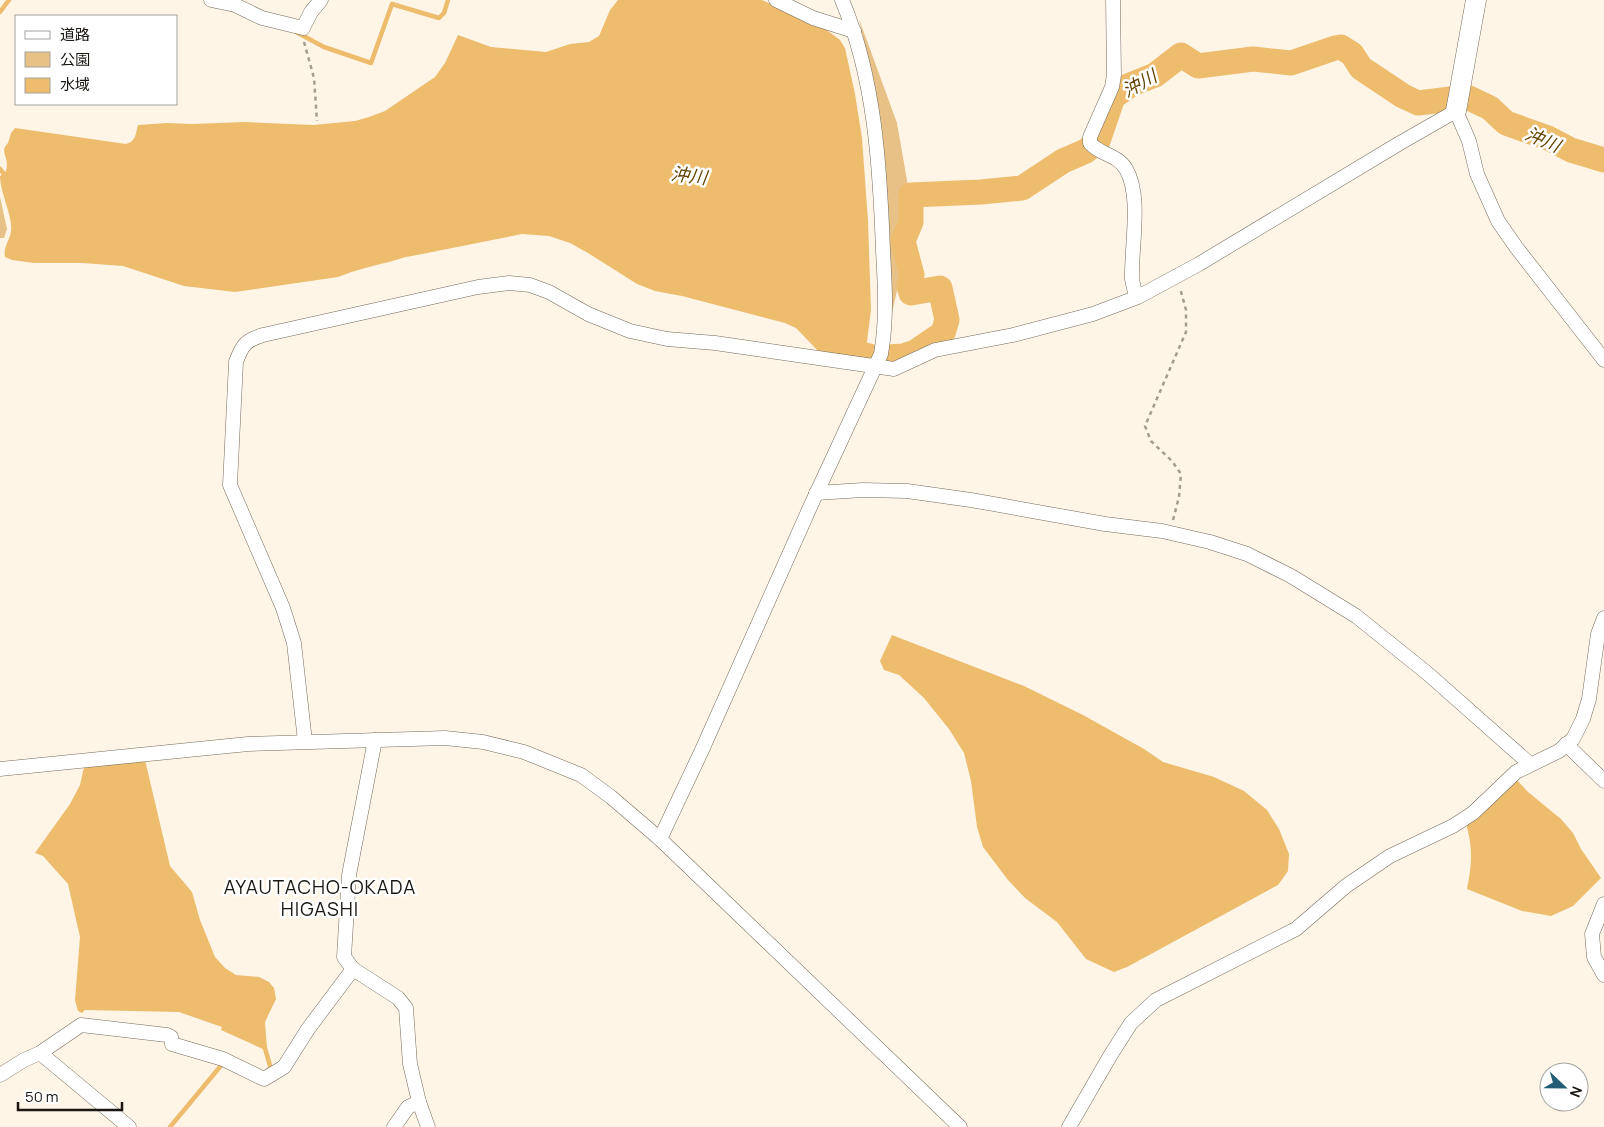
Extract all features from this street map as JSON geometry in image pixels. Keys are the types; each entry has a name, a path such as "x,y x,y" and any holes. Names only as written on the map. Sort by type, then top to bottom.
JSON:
{"street":[{"path":"211,0 234,5 262,18 303,28 311,12 321,0"},
{"path":"776,0 813,18 854,31"},
{"path":"660,839 702,750 816,493 876,367 884,341 885,294 876,147 869,92 854,31 842,0"},
{"path":"1113,0 1114,75 1112,87 1090,137 1093,146 1114,156 1126,168 1134,188 1132,280 1136,297"},
{"path":"1476,0 1458,103 1478,174 1498,221 1604,360"},
{"path":"306,741 294,643 283,608 230,485 236,362 242,347 252,338 478,287 509,283 530,285 549,292 588,314 630,331 667,338 715,343 894,369 935,350 1022,332 1093,314 1136,297 1177,276 1400,143 1458,103"},
{"path":"816,493 863,490 907,491 971,500 1105,524 1170,533 1210,542 1247,554 1290,576 1356,616 1427,673 1530,764"},
{"path":"1069,1127 1131,1022 1156,1000 1296,929 1346,886 1390,856 1453,826 1473,813 1516,772 1559,751 1573,739 1583,719 1589,699 1598,634 1604,618"},
{"path":"0,769 248,744 306,741 445,738 483,742 524,752 581,775 611,796 660,839 960,1127"},
{"path":"375,740 349,875 344,957 353,969 398,998 406,1008 410,1064 428,1127"},
{"path":"1566,744 1604,781"},
{"path":"1604,904 1592,934 1594,957 1604,975"},
{"path":"0,1075 24,1060 40,1053 81,1025 167,1035 171,1038 172,1044 224,1060 264,1079 284,1067 308,1029 353,969"},
{"path":"40,1053 129,1127"},
{"path":"394,1127 408,1106 420,1102"}],"path":[{"path":"304,37 314,78 317,121"},
{"path":"1170,533 1179,497 1181,474 1172,461 1151,441 1145,426 1186,332 1186,310 1177,276"}],"green space":[{"path":"859,19 897,123 908,186 908,222 901,241 906,264 899,282 889,326 874,85"},
{"path":"0,197 7,229 4,238 0,238"}],"water":[{"path":"618,0 762,0 824,28 840,40 845,48 862,138 868,221 871,310 866,349 848,348 846,359 821,354 796,328 785,323 682,296 655,291 637,284 570,243 549,236 522,234 406,257 338,277 235,292 184,286 123,266 82,263 34,263 12,260 5,257 11,225 0,176 5,173 7,167 4,148 15,128 126,144 135,137 138,125 245,122 313,125 355,121 385,111 435,77 445,63 458,35 491,47 546,52 570,44 589,42 599,36 610,10"},
{"path":"892,635 1024,686 1083,715 1144,749 1163,762 1214,777 1244,791 1267,810 1279,829 1289,854 1288,871 1278,885 1127,967 1114,972 1086,959 1057,922 1025,898 1008,880 983,847 977,827 971,781 964,753 949,729 924,698 899,675 884,670 880,661"},
{"path":"145,760 170,866 192,892 200,920 215,957 225,968 236,975 259,977 269,982 274,988 276,999 265,1022 267,1048 263,1049 221,1030 222,1027 179,1012 85,1010 82,1013 78,1011 75,1000 80,937 68,884 43,856 35,853 70,804 80,785 84,767"},
{"path":"1514,777 1528,792 1561,819 1573,833 1581,849 1601,878 1573,906 1551,916 1522,911 1467,889 1471,856 1466,823"}],"waterway":[{"path":"0,12 9,0"},
{"path":"296,32 324,47 371,63 392,4 439,18 444,13 448,0"},
{"name":"沖川","path":"888,357 903,356 915,352 943,333 947,320 940,288 911,293 909,286 912,275 903,241 911,222 911,195 1022,188 1063,161 1086,151 1098,141 1113,97 1130,85 1155,75 1181,55 1198,66 1253,59 1291,63 1341,47 1352,54 1361,68 1403,96 1418,103 1467,97 1490,108 1506,123 1548,138 1571,150 1604,160"},
{"path":"0,169 7,178"},
{"name":"沖川","path":"838,319 856,353 869,356"},
{"path":"264,1045 271,1069 268,1070"},
{"path":"170,1127 224,1062"}],"district":[{"name":"AYAUTACHO-OKADA HIGASHI","path":"320,898"}]}
